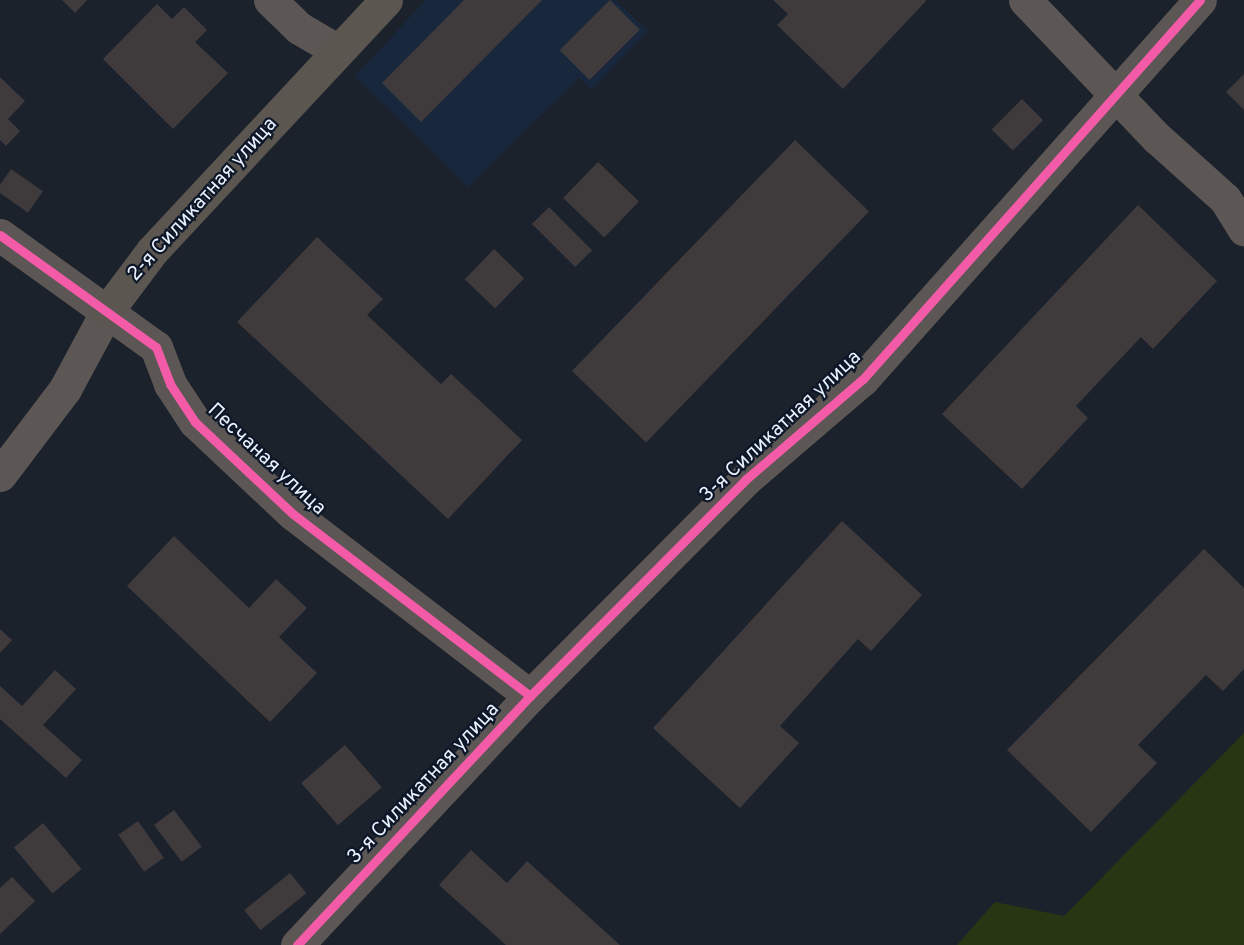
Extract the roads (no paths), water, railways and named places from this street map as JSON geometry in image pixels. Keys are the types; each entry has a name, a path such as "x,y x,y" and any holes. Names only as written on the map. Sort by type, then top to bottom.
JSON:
{"street":[{"path":"270,0 299,28 338,51"},
{"name":"2-я Силикатная улица","path":"0,475 65,389 106,311 152,251 386,0"},
{"path":"1025,0 1117,96 1225,199 1244,229"},
{"name":"3-я Силикатная улица","path":"297,945 530,696 746,480 863,379 1200,0"},
{"name":"Песчаная улица","path":"0,235 156,346 170,384 195,422 293,514 530,696"}]}
